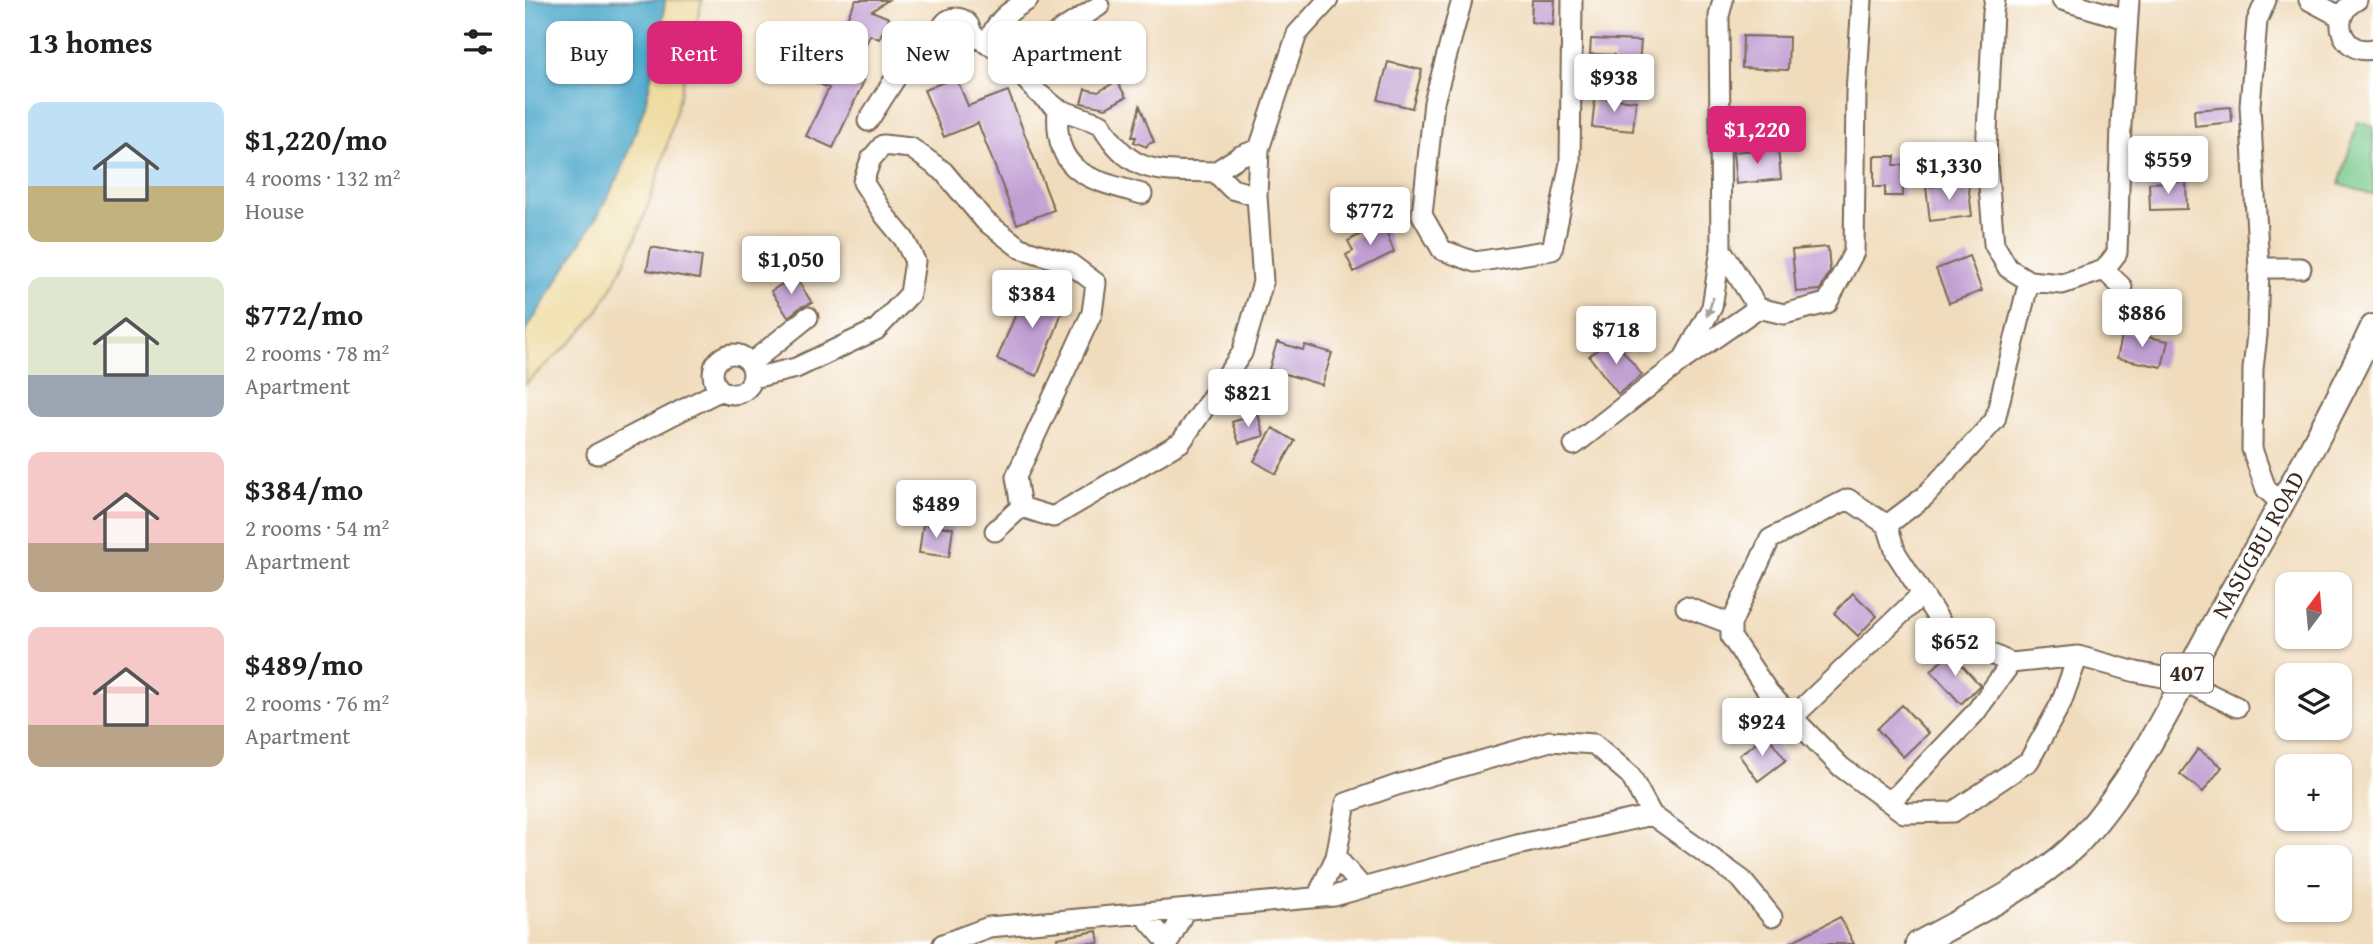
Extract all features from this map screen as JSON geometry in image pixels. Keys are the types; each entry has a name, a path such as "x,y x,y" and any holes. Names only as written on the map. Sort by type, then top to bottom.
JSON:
{"main road":[{"name":"NASUGBU ROAD","path":"1918,944 2044,871 2081,840 2117,796 2281,503 2373,327"}],"street":[{"path":"868,121 918,43 941,34 947,45 958,48 979,39 1012,9 1028,0"},
{"path":"1021,507 1052,517 1181,442 1242,353 1263,282 1257,196 1259,149 1297,34 1328,0"},
{"path":"1462,0 1434,102 1422,215 1442,250 1475,262 1552,250 1570,163 1572,0"},
{"path":"1683,360 1712,307 1721,249 1719,16 1723,0"},
{"path":"1721,249 1758,308 1784,314 1827,303 1854,252 1856,93 1862,0"},
{"path":"1995,0 1986,152 1994,244 2008,268 2029,281 2063,284 2104,270 2117,253 2128,9 2062,0"},
{"path":"2266,0 2257,21 2250,106 2259,268 2252,449 2266,489 2281,503"},
{"path":"2308,0 2348,5 2340,30 2346,42 2358,49 2373,49"},
{"path":"1075,21 1099,6"},
{"path":"979,39 988,44"},
{"path":"1030,84 1058,109 1101,124 1114,146 1139,166 1162,171 1215,173 1240,156 1259,149"},
{"path":"1058,109 1056,133 1062,152 1075,168 1102,183 1142,194"},
{"path":"752,371 796,368 876,330 910,294 915,261 904,239 863,182 871,159 883,145 911,148 943,171 985,221 1020,248 1069,263 1096,283 1092,313 1016,477 1021,507"},
{"path":"1215,173 1232,189 1257,196"},
{"path":"2259,268 2301,268"},
{"path":"2104,270 2122,287"},
{"path":"1887,525 1924,497 1995,420 2029,281"},
{"path":"1574,445 1683,360 1758,308"},
{"path":"752,371 736,353 727,354 720,359 713,375 721,390 734,394 742,392 749,386 752,371 808,317"},
{"path":"597,454 721,390"},
{"path":"2078,656 2061,703 2029,761 1952,811 1905,813 1841,767 1769,693 1731,637 1731,624 1770,539 1848,499 1887,525 1896,554 1948,634 2011,663 2078,656 2136,672 2183,681 2237,707"},
{"path":"995,531 1021,507"},
{"path":"1793,718 1922,594"},
{"path":"1686,607 1731,624"},
{"path":"1888,801 1898,794 1975,713 2011,663"},
{"path":"1317,897 1336,857 1346,803 1397,785 1550,741 1594,744 1630,775 1652,815 1741,879 1772,917"},
{"path":"943,944 989,928 1334,896 1517,845 1652,815"},
{"path":"1336,857 1363,888"},
{"path":"1142,914 1168,943 1185,910"}],"green space":[{"path":"2358,122 2373,126 2373,195 2339,184"}],"sand":[{"path":"665,0 702,0 697,21 663,21"},
{"path":"647,80 647,84 682,84 651,197 620,272 593,318 525,384 525,332 598,215 621,172"}],"water":[{"path":"525,0 665,0 663,21 647,21 647,84 650,84 645,105 621,172 598,215 525,332"}],"building":[{"path":"856,0 888,0 872,11 889,18 888,21 882,21 879,39 870,35 868,39 868,21 845,21"},
{"path":"1532,0 1555,0 1553,25 1531,22"},
{"path":"1743,36 1789,37 1788,70 1742,68"},
{"path":"1591,39 1641,41 1638,74 1613,72 1614,55 1590,54"},
{"path":"1388,62 1422,70 1412,108 1378,100"},
{"path":"819,84 863,84 833,148 806,136 829,88"},
{"path":"939,84 959,84 968,106 1008,91 1054,210 1017,224 978,123 944,137 924,90"},
{"path":"1112,84 1119,84 1126,97 1106,108 1081,103 1085,89 1098,92"},
{"path":"1595,97 1636,101 1633,131 1592,127"},
{"path":"1140,106 1154,142 1147,147 1134,142 1136,137 1132,137"},
{"path":"2231,107 2232,122 2195,126 2194,110"},
{"path":"1778,148 1781,179 1736,184 1733,152"},
{"path":"1874,156 1895,156 1894,165 1903,165 1903,196 1885,196 1885,187 1874,187"},
{"path":"2186,181 2187,209 2150,210 2149,183"},
{"path":"1968,183 1972,216 1930,221 1926,187"},
{"path":"1383,222 1394,252 1354,272 1346,255 1353,251 1348,241"},
{"path":"651,247 702,256 699,279 647,270"},
{"path":"1828,247 1830,271 1820,290 1796,292 1792,250"},
{"path":"1969,256 1982,291 1949,303 1936,269"},
{"path":"795,276 812,303 788,317 771,291"},
{"path":"1024,285 1066,297 1037,376 997,359 1015,316"},
{"path":"2123,332 2168,341 2162,367 2117,358"},
{"path":"1613,338 1642,375 1618,394 1589,356"},
{"path":"1277,342 1303,350 1305,345 1332,353 1322,385 1269,369"},
{"path":"1258,414 1264,436 1239,443 1232,422"},
{"path":"1273,428 1295,441 1276,474 1254,461"},
{"path":"923,524 953,528 949,557 919,553"},
{"path":"1853,593 1877,616 1858,636 1834,613"},
{"path":"1950,652 1980,685 1961,704 1931,671"},
{"path":"1902,705 1928,733 1903,757 1877,729"},
{"path":"1767,735 1786,760 1758,781 1739,755"},
{"path":"2198,749 2222,767 2203,792 2180,774"},
{"path":"1840,917 1854,944 1787,944"},
{"path":"1097,931 1099,943 1058,944 1057,938"}]}
